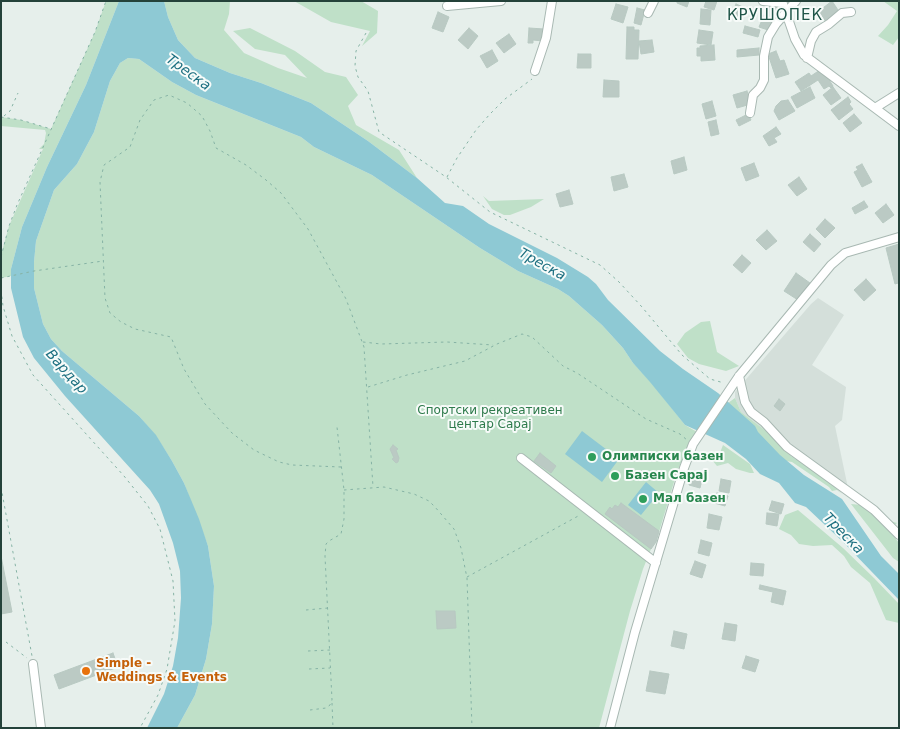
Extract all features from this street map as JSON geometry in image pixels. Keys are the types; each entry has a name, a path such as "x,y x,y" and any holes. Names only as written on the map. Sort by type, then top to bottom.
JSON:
{"street":[{"path":"447,6 501,1"},
{"path":"535,71 546,38 552,1"},
{"path":"648,13 654,1"},
{"path":"763,1 782,2 795,39 807,58 899,126"},
{"path":"750,113 753,95 760,88 764,80 765,47 768,37 776,24 786,16 796,1"},
{"path":"807,58 811,41 816,32 842,14 851,12"},
{"path":"875,108 899,93"},
{"path":"610,728 635,632 684,468 694,444 734,382 820,277 838,258 845,253 899,237"},
{"path":"734,382 751,412 764,422 787,447 874,510 899,535"},
{"path":"521,458 656,563"},
{"path":"33,664 41,728"}],"path":[{"path":"1,257 9,226 95,32 106,1"},
{"path":"366,33 356,52 355,66 358,77 368,91 379,132 446,177 490,212 565,249 594,260 629,292 682,355 716,382 734,382"},
{"path":"446,177 476,130 505,99 528,83 534,76 535,71"},
{"path":"2,117 10,111 18,93"},
{"path":"342,467 306,467 279,462 254,450 232,433 205,404 184,369 171,337 135,329 121,322 110,312 105,298 100,182 104,165 130,147 140,120 154,100 169,95 187,104 202,116 216,148 246,165 281,193 308,229 338,283 363,342 366,356 373,487"},
{"path":"2,117 21,120 51,129"},
{"path":"1,278 37,270 103,261"},
{"path":"1,290 3,306 12,336 33,374 124,476 148,506 160,529 173,581 175,621 167,669 158,694 140,728"},
{"path":"368,387 465,361 514,336 522,334 532,337 563,366 577,373 646,419 680,434 694,444"},
{"path":"363,342 381,344 440,342 494,346"},
{"path":"333,728 326,544 338,537 343,531 344,490 337,427"},
{"path":"1,487 33,664"},
{"path":"344,490 373,487 393,488 414,494 435,507 448,522 458,538 467,578 472,728"},
{"path":"467,578 588,510"},
{"path":"306,610 329,608"},
{"path":"6,642 33,664"},
{"path":"308,650 330,650"},
{"path":"309,669 331,668"},
{"path":"310,710 326,708 332,700"}],"shaded area":[{"path":"818,298 844,315 812,365 846,387 842,420 835,426 848,488 841,489 791,456 774,437 741,412 735,398 735,392"}],"green space":[{"path":"106,1 119,1 86,85 47,167 22,227 11,269 11,276 1,278 1,255 9,226 43,149 39,149 44,144 46,133 45,130 1,126 1,117 21,120 51,129 95,32"},
{"path":"164,1 230,1 229,14 224,30 244,53 307,78 285,55 255,49 233,31 250,28 295,51 325,72 346,77 358,95 348,106 356,125 399,150 417,178 368,141 311,103 195,58 178,40 168,17"},
{"path":"294,1 361,1 378,11 377,33 362,46 370,31 331,22"},
{"path":"883,1 899,1 899,37 893,45 878,36 897,11"},
{"name":"Спортски рекреативен центар Сарај","path":"128,58 139,59 172,82 196,95 301,137 314,147 372,175 480,248 518,271 569,296 602,325 685,425 697,432 687,448 677,472 656,542 643,569 599,728 177,728 195,695 206,659 212,624 214,586 208,546 184,483 156,436 139,416 62,351 51,339 43,324 34,288 36,241 54,190 77,164 94,132 110,81 120,63"},
{"path":"483,196 489,201 544,199 531,207 510,215 504,215 492,209"},
{"path":"710,321 717,352 739,366 726,371 699,364 688,358 677,344 685,333 701,322"},
{"path":"735,398 741,412 774,437 791,456 830,482 842,494 837,490 832,491 792,462 780,460 728,403"},
{"path":"723,445 750,464 754,473 736,469 728,463 717,466 712,460 718,458"},
{"path":"851,504 862,505 883,519 897,523 889,530 899,543 899,562 893,558"},
{"path":"798,510 843,548 899,604 899,623 886,620 870,583 851,567 844,556 832,545 813,546 799,544 791,535 779,529 785,515"}],"water":[{"path":"119,1 164,1 168,17 178,40 195,58 311,103 368,141 417,178 445,203 463,206 489,224 557,258 588,277 608,300 660,351 718,393 755,426 758,432 780,455 804,475 842,499 881,556 899,574 899,600 806,507 795,503 779,483 760,474 746,459 725,443 685,425 633,363 623,348 602,325 569,296 518,271 480,248 372,175 314,147 301,137 196,95 172,82 139,59 128,58 120,63 110,81 94,132 77,164 54,190 36,241 34,288 43,324 51,339 62,351 139,416 156,435 184,483 208,546 214,586 212,624 206,659 195,695 177,728 147,728 164,694 173,666 178,638 181,598 180,571 173,543 159,504 150,490 65,396 34,358 23,337 11,288 11,269 22,227 47,167 86,85"},
{"name":"Олимписки базен","path":"582,431 619,459 602,482 565,454"},
{"name":"Мал базен","path":"646,482 659,493 641,515 628,505"}],"building":[{"path":"677,1 689,1 687,7 677,3"},
{"path":"706,1 717,1 714,10 704,7"},
{"path":"832,1 840,13 826,22 819,11"},
{"path":"770,3 781,6 778,19 767,16"},
{"path":"616,4 628,7 623,23 611,19"},
{"path":"736,4 743,7 738,19 731,16"},
{"path":"637,8 645,10 641,25 634,23"},
{"path":"701,9 711,10 710,25 700,24"},
{"path":"438,12 449,17 443,32 432,28"},
{"path":"764,15 775,20 771,31 759,27"},
{"path":"745,26 760,30 758,37 743,33"},
{"path":"627,27 634,27 634,30 639,30 638,59 626,59"},
{"path":"469,28 478,36 468,49 458,40"},
{"path":"529,28 544,29 543,41 533,40 533,43 528,43"},
{"path":"699,30 713,32 711,45 697,43"},
{"path":"509,34 516,44 504,53 496,43"},
{"path":"652,40 654,52 641,54 639,41"},
{"path":"714,45 715,60 701,61 701,56 697,56 697,48"},
{"path":"759,48 759,55 737,57 737,50"},
{"path":"492,50 498,61 487,68 480,56"},
{"path":"776,51 780,61 784,60 789,74 776,78 768,54"},
{"path":"578,54 591,54 591,68 577,68"},
{"path":"820,70 826,75 833,86 824,89 818,80 801,91 795,82 809,73 811,76"},
{"path":"604,80 619,81 619,97 603,97"},
{"path":"810,87 815,98 797,108 791,97"},
{"path":"833,87 841,98 831,105 823,95"},
{"path":"747,91 751,104 737,108 733,95"},
{"path":"848,97 851,102 849,104 853,109 839,120 831,110"},
{"path":"788,100 795,111 779,120 774,111 776,106 781,101"},
{"path":"712,101 716,116 706,119 702,104"},
{"path":"748,114 751,120 739,126 736,120"},
{"path":"854,114 862,123 850,132 843,123"},
{"path":"716,120 719,134 711,136 708,122"},
{"path":"776,127 781,134 774,138 777,142 769,146 763,136"},
{"path":"684,157 687,170 674,174 671,161"},
{"path":"754,163 759,176 746,181 741,168"},
{"path":"862,164 872,182 862,187 854,172 858,170 856,167"},
{"path":"624,174 628,187 614,191 611,177"},
{"path":"799,177 807,189 797,196 788,185"},
{"path":"569,190 573,204 560,207 556,194"},
{"path":"864,201 868,207 855,214 852,208"},
{"path":"886,204 894,215 883,223 875,213"},
{"path":"825,219 835,228 825,238 816,229"},
{"path":"767,230 777,241 766,250 756,240"},
{"path":"810,234 821,244 814,252 803,242"},
{"path":"899,244 899,286 898,283 895,284 886,248"},
{"path":"742,255 751,263 742,273 733,265"},
{"path":"796,273 810,283 798,300 784,291"},
{"path":"866,279 876,290 864,301 854,290"},
{"path":"779,399 785,404 780,411 774,406"},
{"path":"393,445 398,449 396,450 399,458 396,463 392,459 394,458 390,449"},
{"path":"540,453 556,466 551,473 534,461"},
{"path":"691,473 703,476 700,488 689,485"},
{"path":"721,479 731,481 729,493 719,491"},
{"path":"717,493 728,496 725,506 714,503"},
{"path":"772,501 784,504 781,514 769,510"},
{"path":"621,503 659,531 656,542 651,549 605,514 610,507 612,509 615,505 618,507"},
{"path":"767,513 779,514 777,526 766,524"},
{"path":"709,514 722,517 719,530 707,528"},
{"path":"701,540 712,543 709,556 698,553"},
{"path":"1,556 12,612 1,614"},
{"path":"695,561 706,565 702,578 690,574"},
{"path":"751,563 764,564 763,576 750,575"},
{"path":"760,585 786,591 783,605 771,602 773,592 759,589"},
{"path":"436,611 455,611 456,628 437,629"},
{"path":"725,623 737,625 735,641 722,639"},
{"path":"674,631 687,634 684,649 671,646"},
{"name":"Simple - Weddings & Events","path":"113,653 118,667 59,689 54,675"},
{"path":"746,656 759,660 755,672 742,668"},
{"path":"650,671 669,674 665,694 646,691"}],"place":[{"name":"Олимписки базен","path":"592,457"},
{"name":"Базен Сарај","path":"615,476"},
{"name":"Мал базен","path":"643,499"},
{"name":"Simple - Weddings & Events","path":"86,671"}],"district":[{"name":"КРУШОПЕК","path":"775,16"}],"water label":[{"name":"Треска","path":"188,73"},
{"name":"Треска","path":"542,265"},
{"name":"Вардар","path":"66,372"},
{"name":"Треска","path":"843,534"}]}
